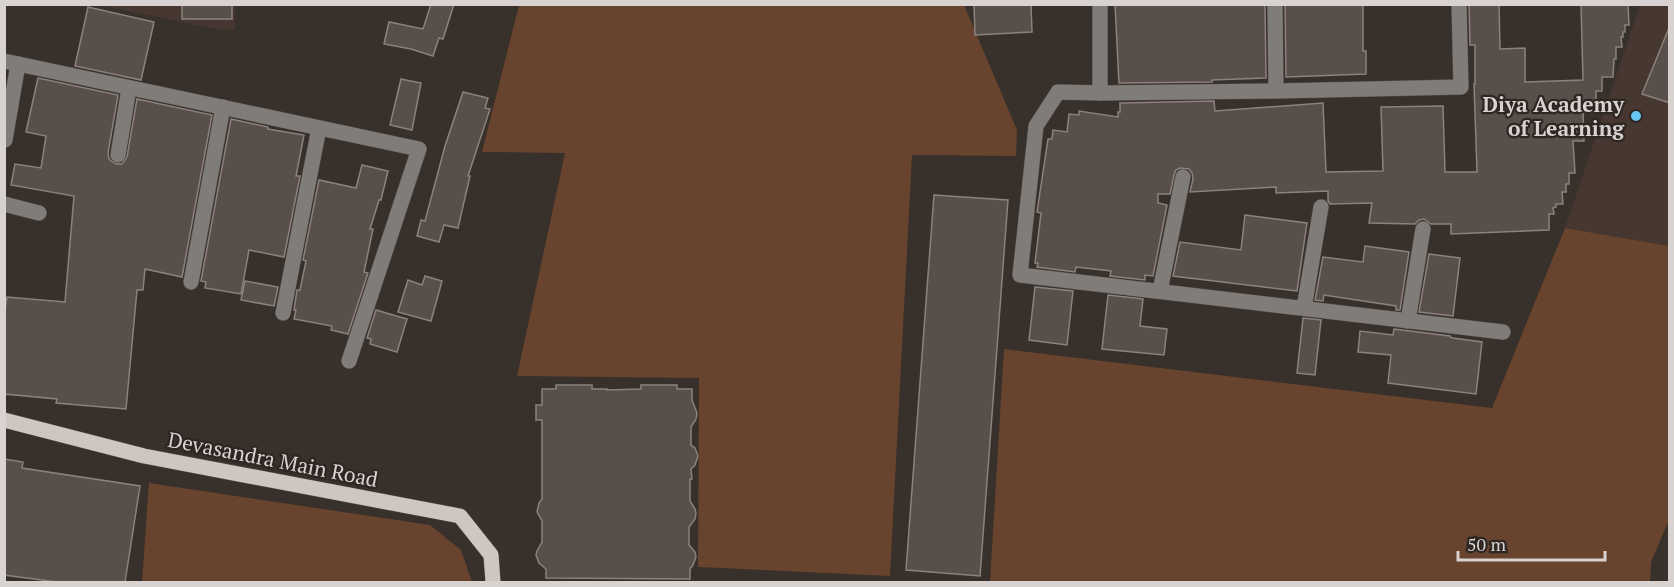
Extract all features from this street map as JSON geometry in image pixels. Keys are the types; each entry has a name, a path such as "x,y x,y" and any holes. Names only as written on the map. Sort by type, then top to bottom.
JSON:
{"main road":[{"name":"Devasandra Main Road","path":"4,420 144,456 460,516 491,555 493,582"}],"street":[{"path":"1100,4 1100,93"},
{"path":"1275,4 1276,91"},
{"path":"1459,4 1461,87 1058,92 1036,126 1020,275 1503,332"},
{"path":"5,140 11,63 419,149 349,361"},
{"path":"117,155 129,88"},
{"path":"191,282 223,107"},
{"path":"283,313 319,128"},
{"path":"1160,291 1183,177"},
{"path":"4,204 39,213"},
{"path":"1304,308 1320,207"},
{"path":"1407,321 1423,229"}],"shaded area":[{"path":"100,5 235,5 235,30 215,29"},
{"path":"519,5 964,5 1017,130 1016,156 912,155 890,576 698,567 699,378 517,376 565,153 482,152"},
{"name":"Diya Academy of Learning","path":"1640,5 1669,5 1669,246 1565,228"},
{"path":"1565,228 1669,246 1669,520 1651,562 1650,582 990,581 1004,349 1492,408"},
{"path":"149,483 430,525 461,550 472,582 142,582"}],"building":[{"path":"182,4 232,4 232,19 182,19"},
{"path":"431,4 454,4 443,39 439,38 433,56 384,44 389,22 423,29"},
{"path":"974,4 1031,4 1032,32 975,35"},
{"path":"1115,4 1265,4 1266,78 1212,80 1212,82 1119,83"},
{"path":"1285,4 1363,4 1363,51 1366,51 1366,74 1286,77"},
{"path":"1469,4 1499,4 1500,49 1525,48 1525,82 1583,80 1581,4 1628,4 1629,25 1625,25 1625,32 1621,37 1622,47 1616,47 1613,77 1602,77 1602,91 1596,91 1596,102 1593,102 1594,113 1583,113 1584,141 1573,141 1575,173 1569,173 1569,184 1566,184 1566,192 1562,192 1563,204 1556,204 1553,208 1554,214 1549,214 1549,230 1451,234 1451,224 1431,224 1424,219 1415,224 1369,223 1372,203 1330,204 1328,191 1276,193 1276,187 1190,192 1192,173 1189,169 1180,168 1174,175 1170,194 1158,194 1158,203 1167,205 1153,276 1145,275 1145,280 1110,276 1111,271 1076,267 1075,272 1037,267 1038,263 1035,263 1041,213 1037,212 1048,139 1052,139 1053,130 1067,132 1069,114 1079,115 1079,111 1118,117 1120,103 1214,101 1215,111 1323,103 1326,172 1383,171 1381,107 1443,106 1445,172 1477,172 1475,45 1470,45"},
{"path":"88,7 154,22 141,80 75,66"},
{"path":"1670,28 1670,103 1642,94"},
{"path":"38,78 118,95 108,153 109,159 116,164 122,164 127,157 137,99 212,115 182,277 145,269 143,290 137,290 126,409 56,403 57,399 4,394 4,318 7,297 65,302 74,196 11,185 15,164 41,168 46,136 26,132"},
{"path":"401,79 421,83 412,130 390,125"},
{"path":"463,92 488,98 485,108 490,109 468,176 470,176 458,228 444,225 439,242 417,236 421,220 425,221 445,146"},
{"path":"231,119 268,127 268,129 304,135 296,176 300,176 284,257 249,250 241,294 205,288 206,282 201,281"},
{"path":"362,165 388,171 381,200 379,200 370,229 373,229 364,272 368,273 348,334 331,330 332,326 294,319 296,310 294,310 297,290 300,290 306,261 303,260 319,180 356,188"},
{"path":"934,195 1008,200 980,576 906,570"},
{"path":"1245,215 1307,223 1297,291 1173,276 1180,242 1241,250"},
{"path":"1365,246 1409,252 1400,310 1396,310 1396,306 1324,295 1323,301 1315,300 1323,257 1363,262"},
{"path":"1429,254 1460,258 1453,316 1419,312"},
{"path":"425,276 442,281 431,321 398,312 408,280 422,285"},
{"path":"245,281 278,287 274,306 241,300"},
{"path":"1035,287 1073,291 1067,345 1029,340"},
{"path":"1108,295 1143,299 1140,326 1167,329 1164,355 1102,349"},
{"path":"376,310 407,319 397,352 370,344 371,339 367,338"},
{"path":"1303,318 1321,320 1315,375 1297,373"},
{"path":"1394,329 1482,342 1476,394 1388,383 1391,355 1358,352 1360,331 1393,335"},
{"path":"556,385 592,385 592,389 607,390 641,389 641,385 677,385 677,389 692,389 692,400 697,413 691,427 691,445 698,456 691,469 692,479 690,479 690,501 696,513 689,527 689,545 696,557 690,569 690,579 546,578 546,569 539,563 536,555 542,542 542,521 537,512 542,499 542,420 536,420 536,405 542,405 542,389 556,389"},
{"path":"4,459 23,462 22,468 140,486 125,582 57,582 4,575"}],"place":[{"name":"Diya Academy of Learning","path":"1636,116"}]}
